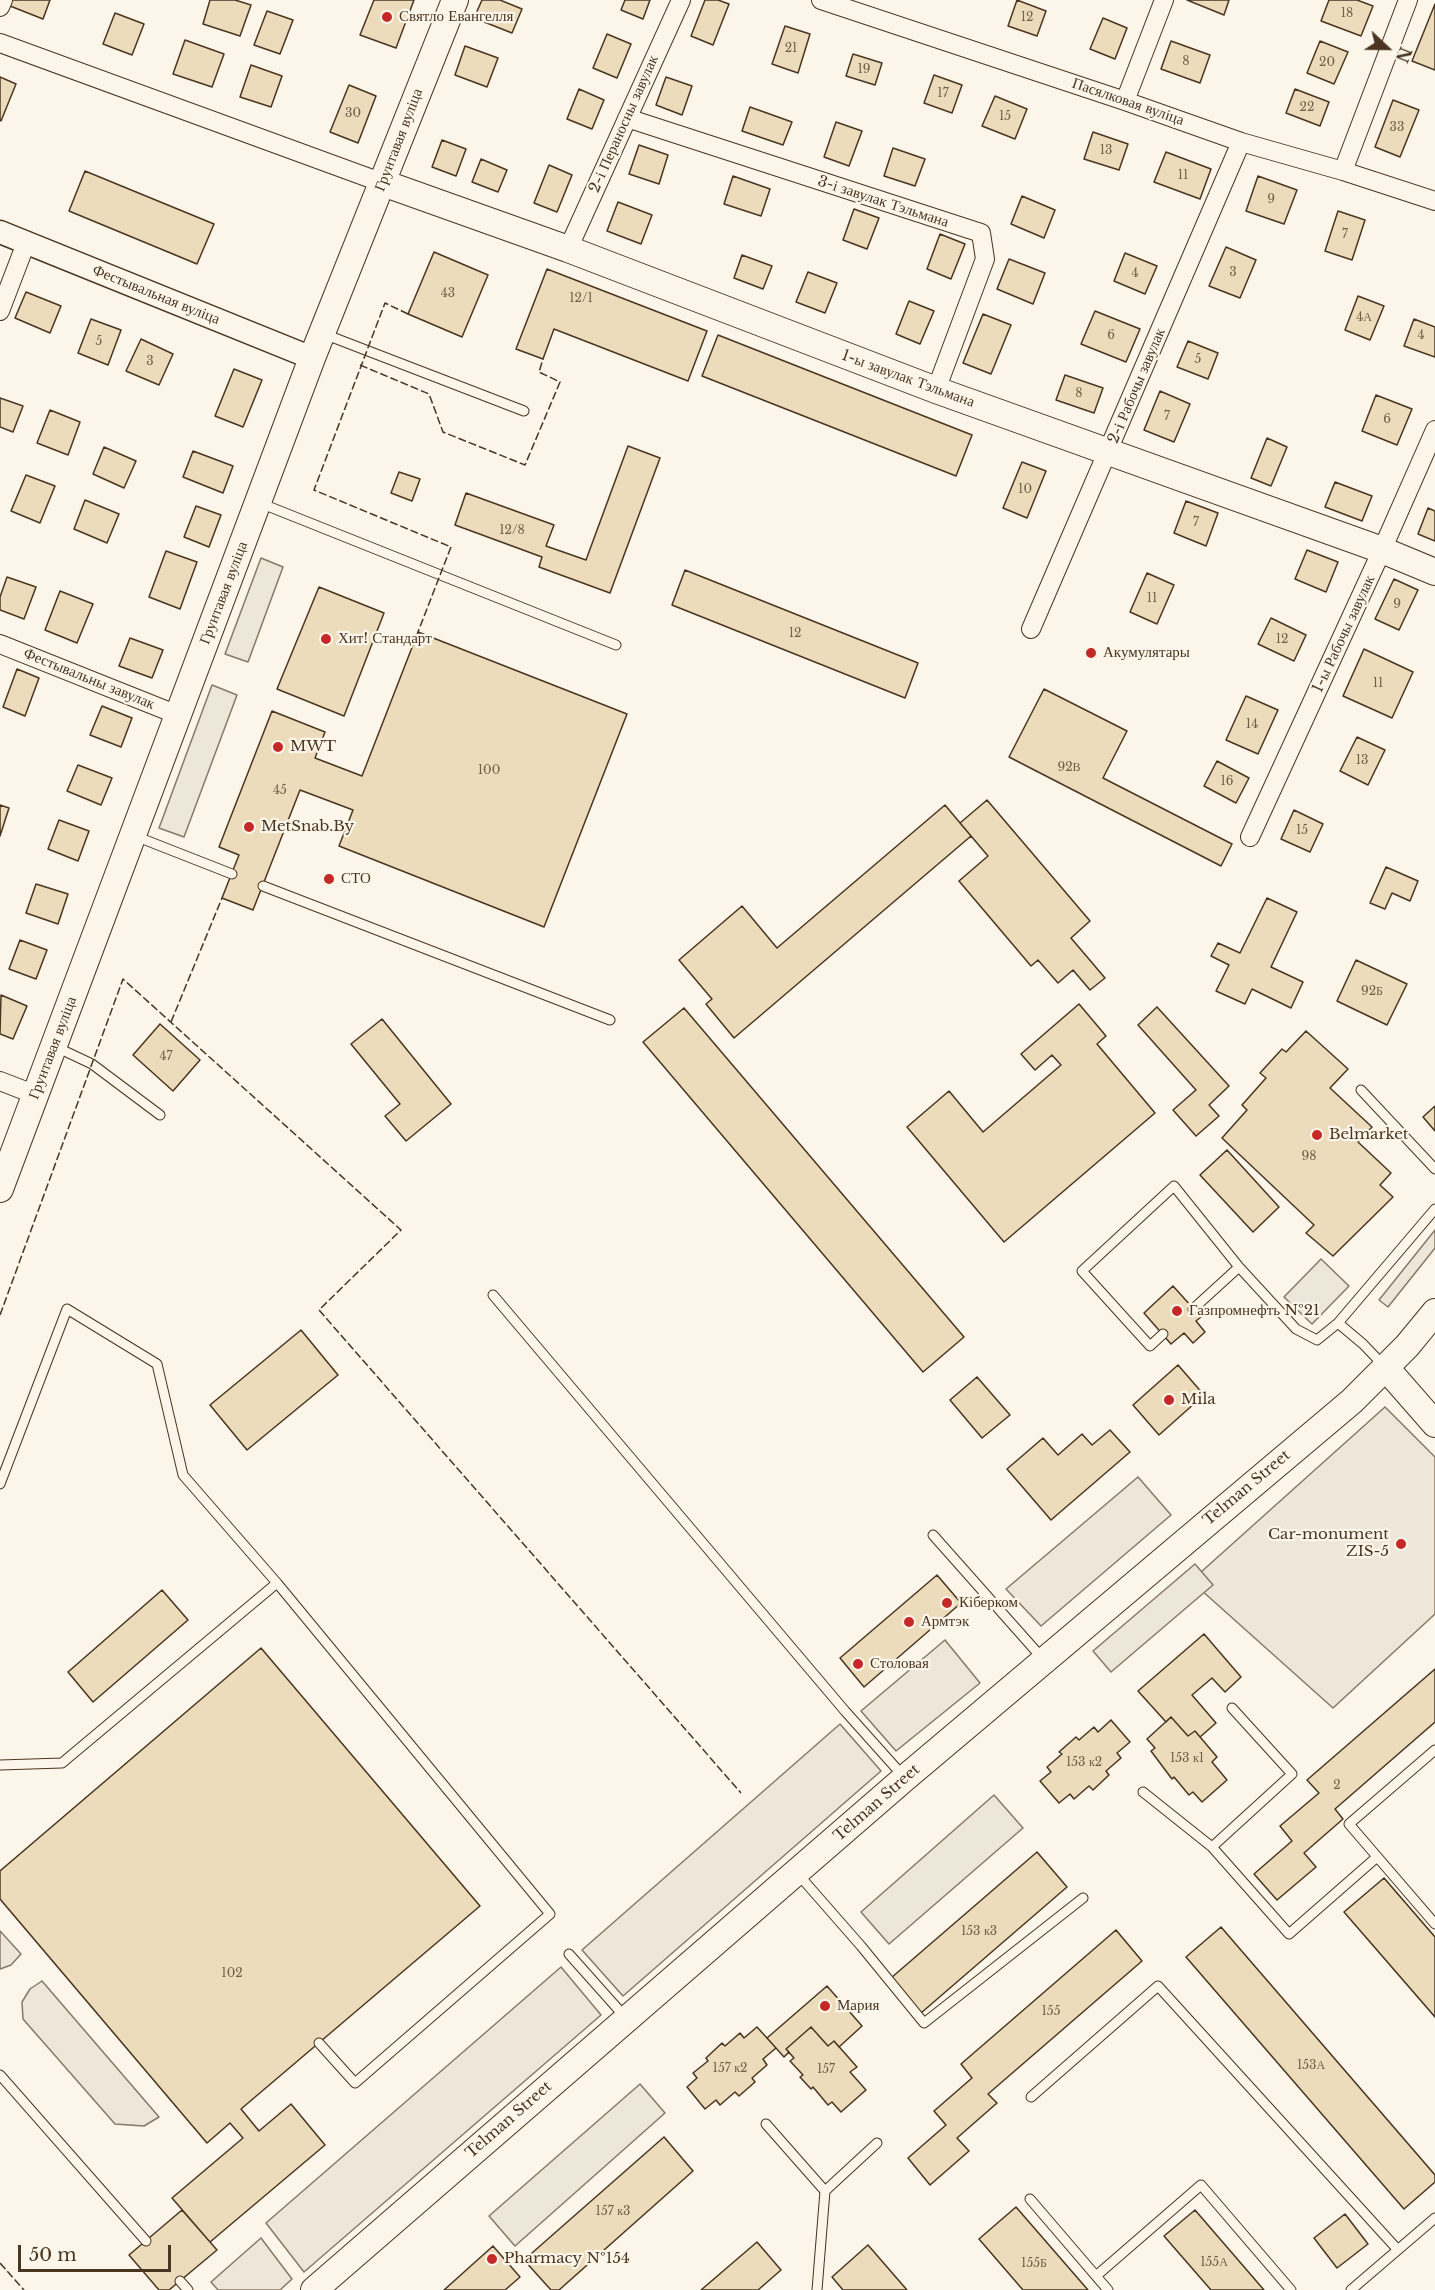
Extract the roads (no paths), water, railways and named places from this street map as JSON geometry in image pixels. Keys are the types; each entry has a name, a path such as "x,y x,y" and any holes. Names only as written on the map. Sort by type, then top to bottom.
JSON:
{"main road":[{"name":"Грунтавая вуліца","path":"0,1189 312,358 454,0"},
{"name":"1-ы завулак Тэльмана","path":"383,183 568,249 936,390 1382,550 1435,572"},
{"name":"Telman Street","path":"314,2290 905,1778 1352,1401 1386,1368 1435,1312"},
{"path":"1386,1368 1435,1425"}],"street":[{"path":"0,7 3,0"},
{"name":"2-і Пераносны завулак","path":"568,249 681,0"},
{"name":"Пасялковая вуліца","path":"821,0 1241,142 1343,171 1435,201"},
{"path":"1125,101 1164,0"},
{"path":"1343,171 1408,0"},
{"path":"0,43 383,183"},
{"name":"3-і завулак Тэльмана","path":"627,118 981,233 985,259 936,390"},
{"name":"2-і Рабочы завулак","path":"1031,630 1241,142"},
{"name":"Фестывальная вуліца","path":"0,232 312,358"},
{"path":"0,311 26,243"},
{"name":"1-ы Рабочы завулак","path":"1250,837 1435,430"},
{"name":"Фестывальны завулак","path":"0,644 178,715"},
{"path":"0,1081 36,1095"}],"lane":[{"path":"322,333 524,411"},
{"path":"258,502 616,645"},
{"path":"133,835 232,874"},
{"path":"263,886 610,1020"},
{"path":"54,1046 92,1064 160,1115"},
{"path":"1361,1090 1435,1168"},
{"path":"1163,1334 1150,1346 1082,1271 1174,1186 1239,1267 1296,1329 1317,1340 1338,1323 1435,1209"},
{"path":"1193,1309 1239,1267"},
{"path":"493,1295 845,1711 905,1778"},
{"path":"0,1484 67,1310 157,1364 183,1475 277,1583 550,1914 355,2083 319,2043"},
{"path":"1338,1323 1386,1368"},
{"path":"933,1535 1044,1660"},
{"path":"0,1765 62,1763 277,1583"},
{"path":"1212,1847 1292,1774 1232,1708"},
{"path":"1435,1750 1349,1824 1435,1924"},
{"path":"1143,1792 1212,1847 1289,1934 1377,1857"},
{"path":"797,1872 924,2023 1083,1898"},
{"path":"569,1954 626,2018"},
{"path":"1031,2097 1158,1986 1398,2250"},
{"path":"0,2075 146,2241"},
{"path":"766,2124 825,2191"},
{"path":"817,2290 825,2191 877,2144"},
{"path":"1096,2276 1201,2185 1291,2290"},
{"path":"1030,2199 1108,2290"},
{"path":"1352,2290 1435,2218"},
{"path":"180,2281 188,2290"}],"place":[{"name":"Святло Евангелля","path":"387,17"},
{"name":"Хит! Стандарт","path":"326,639"},
{"name":"Акумулятары","path":"1091,653"},
{"name":"MWT","path":"278,747"},
{"name":"MetSnab.By","path":"249,827"},
{"name":"СТО","path":"329,879"},
{"name":"Belmarket","path":"1317,1135"},
{"name":"Газпромнефть №21","path":"1177,1311"},
{"name":"Mila","path":"1169,1400"},
{"name":"Car-monument ZIS-5","path":"1401,1544"},
{"name":"Кіберком","path":"947,1603"},
{"name":"Армтэк","path":"909,1622"},
{"name":"Столовая","path":"858,1664"},
{"name":"Мария","path":"825,2006"},
{"name":"Pharmacy №154","path":"492,2259"}]}
